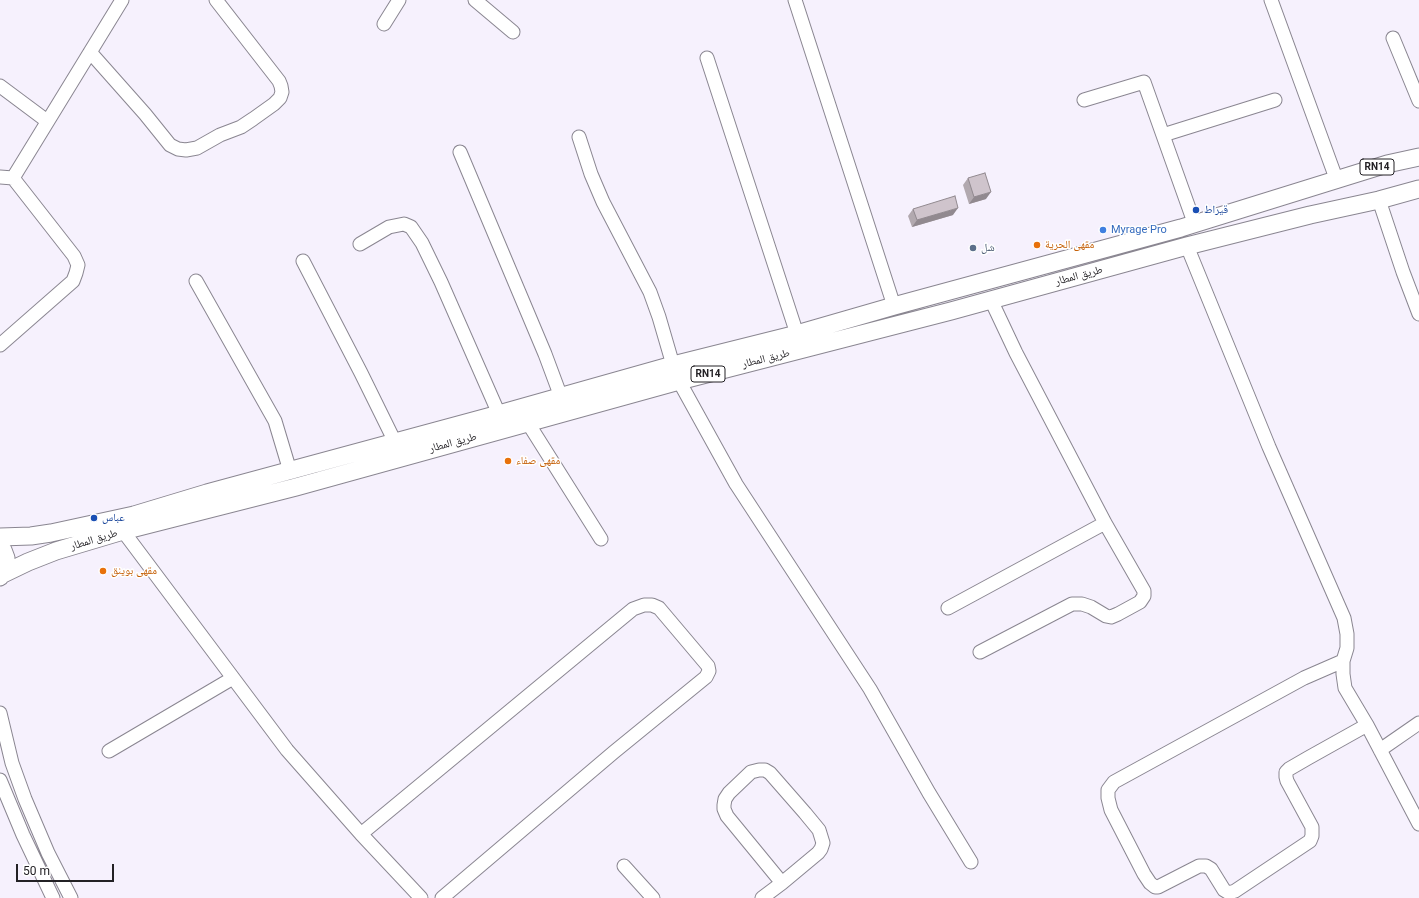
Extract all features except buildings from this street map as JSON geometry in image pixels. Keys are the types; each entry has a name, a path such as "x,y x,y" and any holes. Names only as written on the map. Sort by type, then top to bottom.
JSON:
{"main road":[{"name":"طريق المطار","path":"0,537 31,536 51,533 134,515 207,493 673,365 797,334 1195,224 1387,164 1419,157"},
{"path":"1336,181 1333,192 1335,198 1344,206 1350,207"},
{"name":"طريق المطار","path":"1,576 28,562 56,551 123,531 231,504 1187,246 1419,189"},
{"name":"RN14","path":"0,545 6,558 5,567 1,576"}],"street":[{"path":"13,178 122,0"},
{"path":"90,52 145,114 170,145 178,149 186,150 197,148 212,139 247,123 274,104 280,98 282,92 282,86 279,81 216,0"},
{"path":"384,24 399,0"},
{"path":"475,0 514,32"},
{"path":"795,0 894,306"},
{"path":"1271,0 1336,181"},
{"path":"1393,38 1419,101"},
{"path":"707,58 797,334"},
{"path":"1084,100 1144,82 1195,224"},
{"path":"0,86 47,121"},
{"path":"1163,135 1274,100"},
{"path":"578,137 603,202 650,292 673,365"},
{"path":"460,152 545,354 561,397"},
{"path":"0,177 13,178 74,256 78,265 73,281 0,345"},
{"path":"1379,200 1419,314"},
{"path":"360,244 389,227 404,224 411,227 422,243 441,282 499,414"},
{"path":"1187,246 1269,446 1344,618 1348,634 1347,648 1343,661 1345,688 1367,725 1419,824"},
{"path":"303,261 395,442"},
{"path":"196,281 275,421 290,471"},
{"path":"980,652 1072,604 1091,606 1106,616 1111,617 1140,602 1144,596 1144,591 1105,523 1016,353 991,300"},
{"path":"679,382 736,484 870,689 929,793 971,862"},
{"path":"528,423 601,539"},
{"path":"948,608 1105,523"},
{"path":"123,531 287,750 361,834 421,898"},
{"path":"361,834 634,609 644,605 652,605 659,608 708,666 709,671 706,677 614,752 442,898"},
{"path":"1343,661 1304,678 1114,782 1108,790 1111,810 1150,883 1155,887 1158,887 1199,866 1206,866 1211,870 1224,890 1229,893 1248,883 1310,841 1312,836 1312,827 1287,781 1286,772 1367,725"},
{"path":"109,751 234,678"},
{"path":"0,713 12,764 25,799 48,853 69,893 51,897 0,780"},
{"path":"1380,750 1419,723"},
{"path":"762,898 782,883 818,853 823,843 820,830 770,773 764,770 759,770 751,772 729,793 725,799 724,809 782,883"},
{"path":"624,866 652,898"}],"place":[{"name":"قيراط","path":"1196,210"},
{"name":"Myrage Pro","path":"1103,230"},
{"name":"مقهى الحرية","path":"1037,245"},
{"name":"شل","path":"973,248"},
{"name":"مقهى صفاء","path":"508,461"},
{"name":"عباس","path":"94,518"},
{"name":"مقهى بوينق","path":"103,571"}]}
